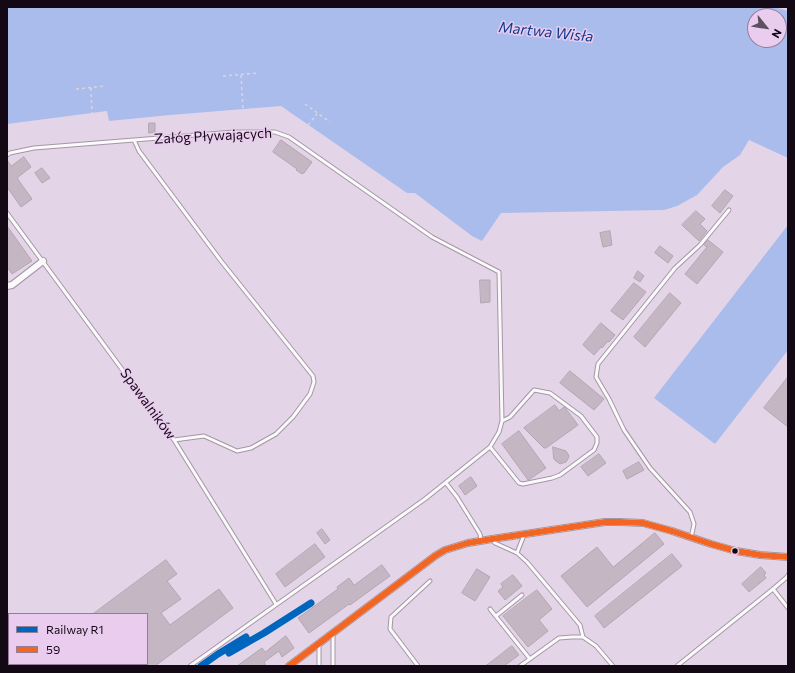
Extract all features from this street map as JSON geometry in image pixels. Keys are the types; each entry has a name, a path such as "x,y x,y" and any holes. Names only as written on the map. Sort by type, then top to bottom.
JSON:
{"street":[{"path":"7,286 12,285 43,261"},
{"path":"289,666 435,556 445,550 468,543 605,522 620,522 643,524 672,531 736,551 760,555 788,557"}],"lane":[{"name":"Załóg Pływających","path":"7,155 34,148 234,132 275,132 289,137 432,237 499,272 502,421"},
{"path":"134,140 139,152 230,272 313,376 314,382 310,394 293,417 276,434 251,448 237,450 204,436 174,440"},
{"path":"692,538 694,524 690,512 650,468 624,430 609,399 596,377 598,364 675,268 700,245 729,210"},
{"name":"Spawalników","path":"7,212 174,440 276,604"},
{"path":"190,666 446,483 490,447 499,432 502,421 510,417 534,390 550,393 581,416 597,437 597,443 594,450 560,475 523,484 519,483 490,447"},
{"path":"446,483 457,497 480,534 482,541"},
{"path":"517,553 524,534"},
{"path":"492,539 495,543 517,553 527,562 580,625 583,637"},
{"path":"678,666 773,589 788,575"},
{"path":"418,666 390,629 391,617 430,581"},
{"path":"773,589 788,608"},
{"path":"496,616 522,595"},
{"path":"490,609 530,659"},
{"path":"333,633 333,666"},
{"path":"520,666 559,638 583,637 596,646 613,666"},
{"path":"319,644 319,666"}],"path":[{"path":"223,76 258,73"},
{"path":"241,75 243,109"},
{"path":"76,89 106,86"},
{"path":"91,88 92,113"},
{"path":"305,104 330,122"},
{"path":"308,125 317,113"}],"water":[{"name":"Martwa Wisła","path":"7,7 778,8 747,8 747,48 787,48 788,11 788,158 749,140 740,155 723,167 697,195 677,206 664,210 501,213 482,241 472,236 415,193 407,193 281,106 109,121 107,111 7,124"},
{"path":"788,225 788,350 715,444 654,398"}],"building":[{"path":"149,123 155,123 155,132 149,133"},
{"path":"281,140 312,162 304,173 302,174 296,170 297,169 273,152"},
{"path":"24,157 31,167 17,178 32,199 21,207 7,187 7,160 11,166"},
{"path":"42,168 50,178 42,183 35,173"},
{"path":"725,190 733,196 720,213 712,206"},
{"path":"696,211 705,219 700,224 707,231 699,241 682,225"},
{"path":"7,226 32,261 12,274 7,267"},
{"path":"610,231 612,245 603,247 600,233"},
{"path":"708,240 723,252 697,284 685,274 707,247 704,245"},
{"path":"660,246 673,256 668,263 655,253"},
{"path":"638,271 644,276 640,282 634,278"},
{"path":"480,280 490,280 490,302 481,303"},
{"path":"634,283 646,292 623,320 611,311"},
{"path":"670,293 681,303 645,347 634,337"},
{"path":"601,323 615,335 594,355 583,345"},
{"path":"570,371 604,399 594,410 560,383"},
{"path":"788,377 788,427 764,408"},
{"path":"555,405 559,411 564,407 578,425 544,448 524,428"},
{"path":"519,431 546,468 528,480 502,444"},
{"path":"553,447 566,451 569,457 566,462 560,464 554,459"},
{"path":"599,454 606,463 588,476 581,467"},
{"path":"639,462 644,470 627,479 623,471"},
{"path":"471,477 477,486 465,495 459,486"},
{"path":"322,529 330,540 325,544 317,533"},
{"path":"655,533 664,544 587,607 561,576 597,547 613,567"},
{"path":"315,544 325,557 285,587 276,574"},
{"path":"672,554 682,566 604,628 595,616"},
{"path":"166,560 177,574 167,581 181,599 161,613 170,625 219,589 233,608 155,666 147,666 148,613 94,613"},
{"path":"382,565 390,576 309,633 298,618 338,589 337,587 349,578 354,585"},
{"path":"761,567 766,573 764,575 766,578 749,592 742,584"},
{"path":"477,569 490,577 475,601 462,593"},
{"path":"513,575 522,586 505,600 498,591 503,587 501,584"},
{"path":"537,590 552,609 539,620 548,631 528,647 503,616"},
{"path":"286,636 294,648 282,657 279,651 264,662 266,666 237,666 262,648 265,652"},
{"path":"512,646 519,655 504,666 486,666"}],"rail line":[{"name":"R1","path":"229,653 311,603"},
{"name":"R1","path":"201,666 246,637"}],"transit line":[{"name":"59","path":"289,666 435,556 445,550 468,543 605,522 643,523 736,551 760,555 788,557"}]}
